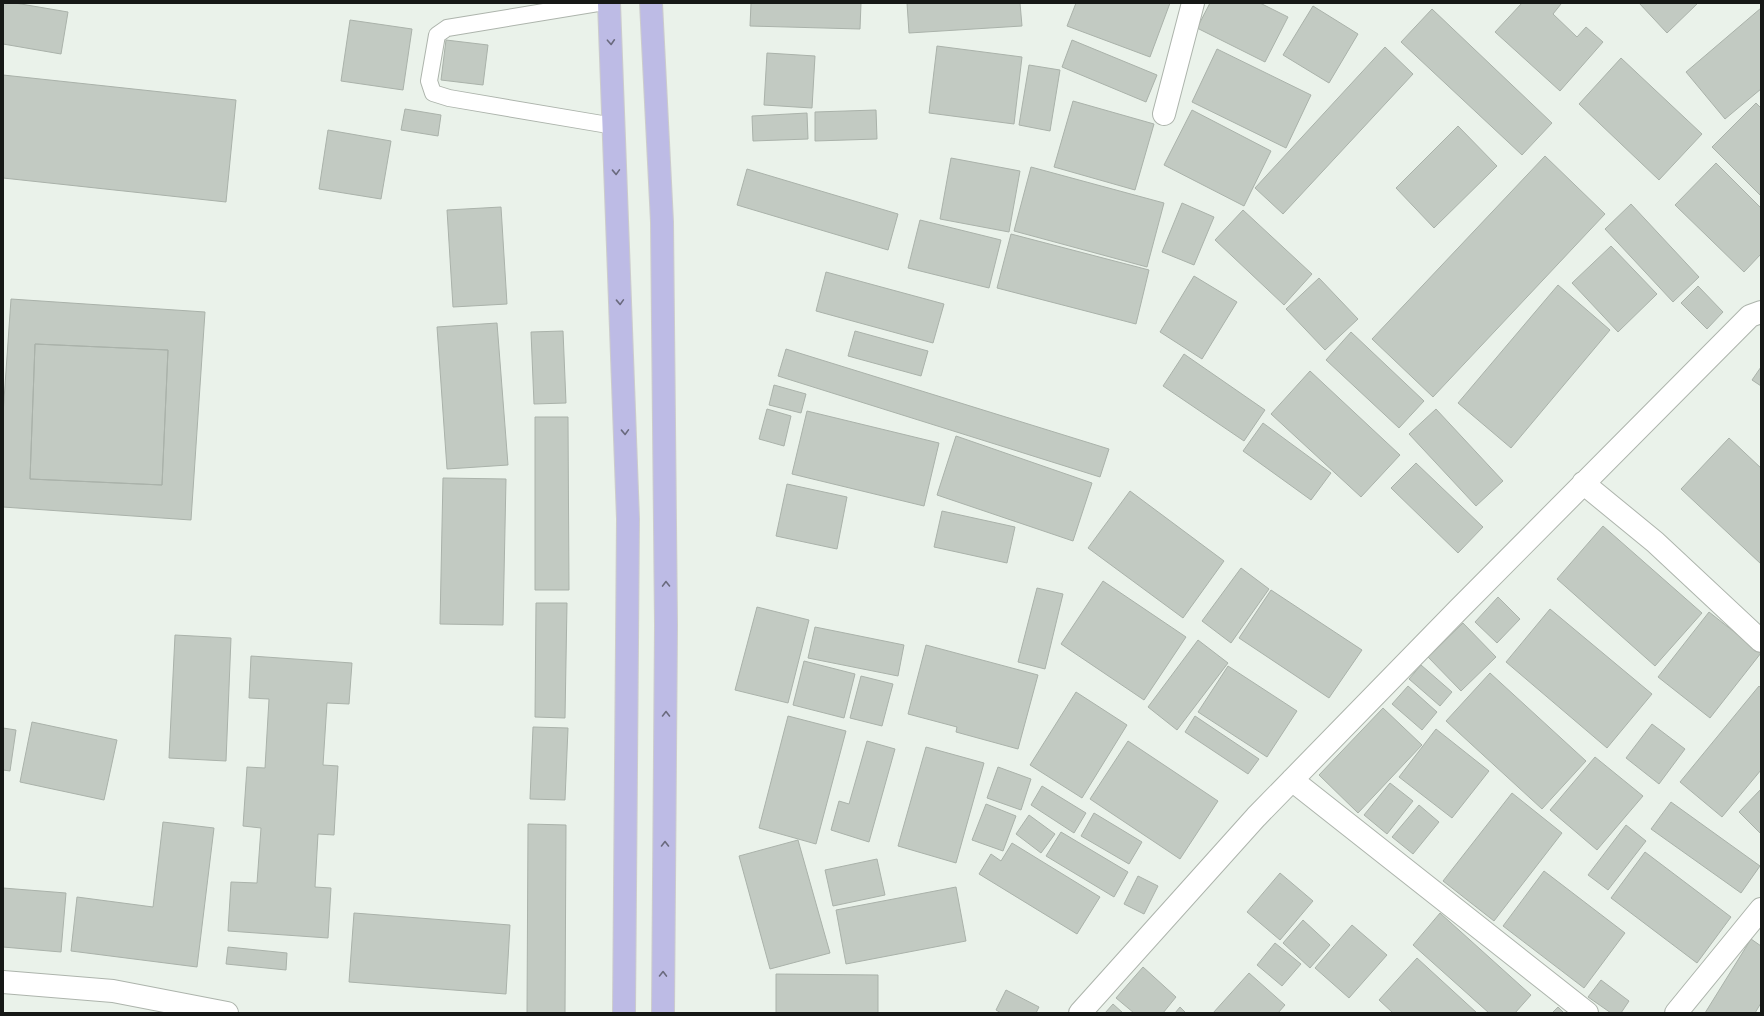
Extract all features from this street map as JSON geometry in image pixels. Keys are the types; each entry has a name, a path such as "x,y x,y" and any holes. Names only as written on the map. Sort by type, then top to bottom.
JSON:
{"main road":[{"path":"609,3 628,519 624,1013"},
{"path":"652,3 662,238 666,617 663,1013"}],"street":[{"path":"1164,114 1193,3"},
{"path":"1080,1013 1256,817 1583,483 1750,316 1761,312"},
{"path":"1583,483 1655,542 1761,641"},
{"path":"1292,780 1587,1013"},
{"path":"1676,1013 1761,909"},
{"path":"3,982 113,991 227,1013"}],"lane":[{"path":"598,3 447,28 436,34 430,81 433,93 449,98 614,126"}],"building":[{"path":"3,3 15,3 68,12 61,54 3,44"},
{"path":"751,3 861,3 860,29 750,26"},
{"path":"907,3 1020,3 1022,26 909,33"},
{"path":"1076,3 1170,3 1150,57 1067,26"},
{"path":"1210,3 1260,3 1288,17 1265,62 1197,28"},
{"path":"1522,3 1560,3 1561,4 1553,14 1577,37 1586,27 1603,42 1560,91 1495,32"},
{"path":"1639,3 1698,3 1667,33"},
{"path":"1313,6 1358,34 1329,83 1283,55"},
{"path":"1761,8 1761,89 1725,119 1686,72"},
{"path":"1432,9 1552,123 1522,155 1401,42"},
{"path":"350,20 412,29 403,90 341,81"},
{"path":"446,40 488,45 483,85 441,80"},
{"path":"1072,40 1157,75 1146,102 1062,67"},
{"path":"937,46 1022,57 1014,124 929,113"},
{"path":"1385,47 1413,74 1283,214 1255,188"},
{"path":"1217,49 1311,95 1286,148 1192,102"},
{"path":"767,53 815,56 812,108 764,105"},
{"path":"1621,58 1702,134 1659,180 1579,104"},
{"path":"1029,65 1060,70 1050,131 1019,125"},
{"path":"3,75 236,100 226,202 3,178"},
{"path":"1073,101 1154,124 1135,190 1054,167"},
{"path":"1756,103 1761,108 1761,196 1712,147"},
{"path":"405,109 441,115 438,136 401,130"},
{"path":"876,110 877,139 815,141 815,112"},
{"path":"1192,110 1271,151 1244,206 1164,165"},
{"path":"807,113 808,139 753,141 752,116"},
{"path":"1458,126 1497,166 1434,228 1396,188"},
{"path":"328,130 391,141 381,199 319,189"},
{"path":"1545,156 1605,214 1433,397 1372,339"},
{"path":"951,158 1020,171 1009,232 940,219"},
{"path":"1716,163 1761,208 1761,254 1744,272 1675,205"},
{"path":"1031,167 1164,203 1147,267 1014,231"},
{"path":"747,169 898,214 888,250 737,205"},
{"path":"1182,203 1214,217 1194,265 1162,252"},
{"path":"1631,204 1699,277 1673,302 1605,229"},
{"path":"501,207 507,304 453,307 447,210"},
{"path":"1243,210 1312,274 1284,305 1215,240"},
{"path":"920,220 1001,240 989,288 908,268"},
{"path":"1011,234 1149,270 1136,324 997,288"},
{"path":"1611,246 1657,294 1618,332 1572,283"},
{"path":"826,272 944,304 933,343 816,311"},
{"path":"1194,276 1237,302 1202,359 1160,332"},
{"path":"1319,278 1358,319 1325,350 1286,309"},
{"path":"1558,285 1610,330 1511,448 1458,403"},
{"path":"1698,286 1723,312 1707,329 1681,303"},
{"path":"11,299 205,312 191,520 3,507 3,414","holes":["35,344 168,350 162,485 30,479"]},
{"path":"497,323 508,465 447,469 437,327"},
{"path":"563,331 566,403 534,404 531,332"},
{"path":"855,331 928,351 921,376 848,356"},
{"path":"1351,332 1424,401 1399,428 1326,360"},
{"path":"35,344 168,350 162,485 30,479"},
{"path":"786,349 1109,449 1100,477 778,376"},
{"path":"1184,354 1265,410 1244,441 1163,386"},
{"path":"1761,367 1761,386 1752,380"},
{"path":"1310,371 1400,455 1361,497 1271,414"},
{"path":"774,385 806,394 801,413 769,405"},
{"path":"767,409 791,416 784,446 759,439"},
{"path":"1436,409 1503,481 1476,506 1409,434"},
{"path":"807,411 939,443 924,506 792,474"},
{"path":"535,417 568,417 569,590 535,590"},
{"path":"1263,423 1331,473 1311,500 1243,451"},
{"path":"956,436 1092,483 1073,541 937,495"},
{"path":"1729,438 1761,468 1761,564 1681,489"},
{"path":"1416,463 1483,527 1458,553 1391,488"},
{"path":"443,478 506,479 503,625 440,624"},
{"path":"787,484 847,497 837,549 776,536"},
{"path":"1130,491 1224,561 1183,618 1088,548"},
{"path":"942,511 1015,527 1007,563 934,547"},
{"path":"1603,526 1702,613 1655,666 1557,579"},
{"path":"1241,568 1269,589 1231,643 1202,621"},
{"path":"1103,581 1186,637 1144,700 1061,644"},
{"path":"1037,588 1063,594 1045,669 1018,662"},
{"path":"1271,590 1362,650 1329,698 1239,638"},
{"path":"1498,597 1520,619 1497,643 1475,622"},
{"path":"536,603 567,603 565,718 535,717"},
{"path":"757,607 809,620 788,703 735,690"},
{"path":"1550,609 1652,694 1607,748 1506,662"},
{"path":"1709,612 1761,653 1710,718 1658,677"},
{"path":"1463,623 1496,657 1461,691 1428,657"},
{"path":"815,627 904,645 898,676 808,658"},
{"path":"175,635 231,638 226,761 169,758"},
{"path":"1198,640 1228,663 1177,730 1148,707"},
{"path":"926,645 1038,675 1018,749 956,732 957,727 908,714"},
{"path":"251,656 352,663 349,704 327,703 323,765 338,766 334,835 318,834 315,887 331,888 328,938 228,931 231,882 257,883 261,828 243,826 247,767 265,768 269,699 249,698"},
{"path":"804,661 855,674 844,718 793,705"},
{"path":"1421,665 1452,692 1440,706 1409,679"},
{"path":"1228,666 1297,711 1267,757 1198,712"},
{"path":"1490,673 1586,761 1542,809 1446,721"},
{"path":"861,676 893,684 882,726 850,718"},
{"path":"1408,686 1437,712 1422,730 1392,704"},
{"path":"1759,686 1761,688 1761,770 1722,817 1680,782"},
{"path":"1076,692 1127,725 1082,798 1030,765"},
{"path":"1383,708 1422,745 1358,813 1319,775"},
{"path":"788,716 846,731 816,844 759,828"},
{"path":"1195,716 1259,759 1248,774 1185,732"},
{"path":"32,722 117,740 104,800 20,782"},
{"path":"1652,724 1685,749 1659,784 1626,758"},
{"path":"533,727 568,728 565,800 530,799"},
{"path":"3,728 16,730 10,771 3,770"},
{"path":"1436,729 1489,771 1452,818 1399,777"},
{"path":"867,741 895,749 869,842 831,830 839,801 849,804"},
{"path":"1128,741 1218,801 1180,859 1090,799"},
{"path":"926,747 984,763 956,863 898,846"},
{"path":"1595,757 1643,796 1597,850 1550,810"},
{"path":"998,767 1031,779 1021,810 987,798"},
{"path":"1390,783 1413,801 1387,834 1364,815"},
{"path":"1042,786 1086,813 1074,833 1031,805"},
{"path":"1761,789 1761,834 1739,812"},
{"path":"1512,793 1562,833 1494,921 1443,881"},
{"path":"1671,802 1760,866 1741,893 1651,829"},
{"path":"986,804 1016,816 1003,851 972,840"},
{"path":"1419,805 1439,822 1413,854 1392,837"},
{"path":"1094,813 1142,842 1129,864 1081,836"},
{"path":"1029,815 1055,834 1041,853 1016,834"},
{"path":"163,822 214,828 197,967 71,951 77,897 153,907"},
{"path":"528,824 566,825 565,1013 527,1013"},
{"path":"1626,825 1646,841 1608,890 1588,875"},
{"path":"1061,832 1128,872 1114,897 1046,856"},
{"path":"798,840 830,953 770,969 739,856"},
{"path":"1012,843 1100,897 1077,934 979,874 991,854 1001,861"},
{"path":"1645,852 1731,917 1697,963 1611,898"},
{"path":"877,859 885,895 833,906 825,870"},
{"path":"1544,871 1625,933 1584,988 1503,926"},
{"path":"1280,873 1313,901 1280,940 1247,912"},
{"path":"1138,876 1158,886 1144,914 1124,904"},
{"path":"956,887 966,941 846,964 836,910"},
{"path":"3,888 66,893 61,952 3,947"},
{"path":"354,913 510,925 506,994 349,982"},
{"path":"1440,913 1531,995 1515,1013 1489,1013 1413,945"},
{"path":"1303,920 1330,945 1310,968 1283,943"},
{"path":"1352,925 1387,955 1349,998 1315,968"},
{"path":"1751,939 1761,946 1761,1003 1755,1013 1705,1013"},
{"path":"1275,943 1301,964 1282,986 1257,965"},
{"path":"228,947 287,953 286,970 226,964"},
{"path":"1417,958 1477,1013 1393,1013 1379,1000"},
{"path":"1143,967 1176,997 1163,1013 1134,1013 1116,998"},
{"path":"1249,973 1285,1005 1278,1013 1213,1013"},
{"path":"776,974 878,975 878,1013 776,1013"},
{"path":"1601,980 1629,1001 1621,1013 1611,1013 1588,997"},
{"path":"1006,990 1039,1007 1036,1013 1001,1013 996,1010"},
{"path":"1113,1004 1123,1013 1105,1013"},
{"path":"1180,1007 1186,1013 1175,1013"},
{"path":"1558,1007 1564,1013 1552,1013"}]}
